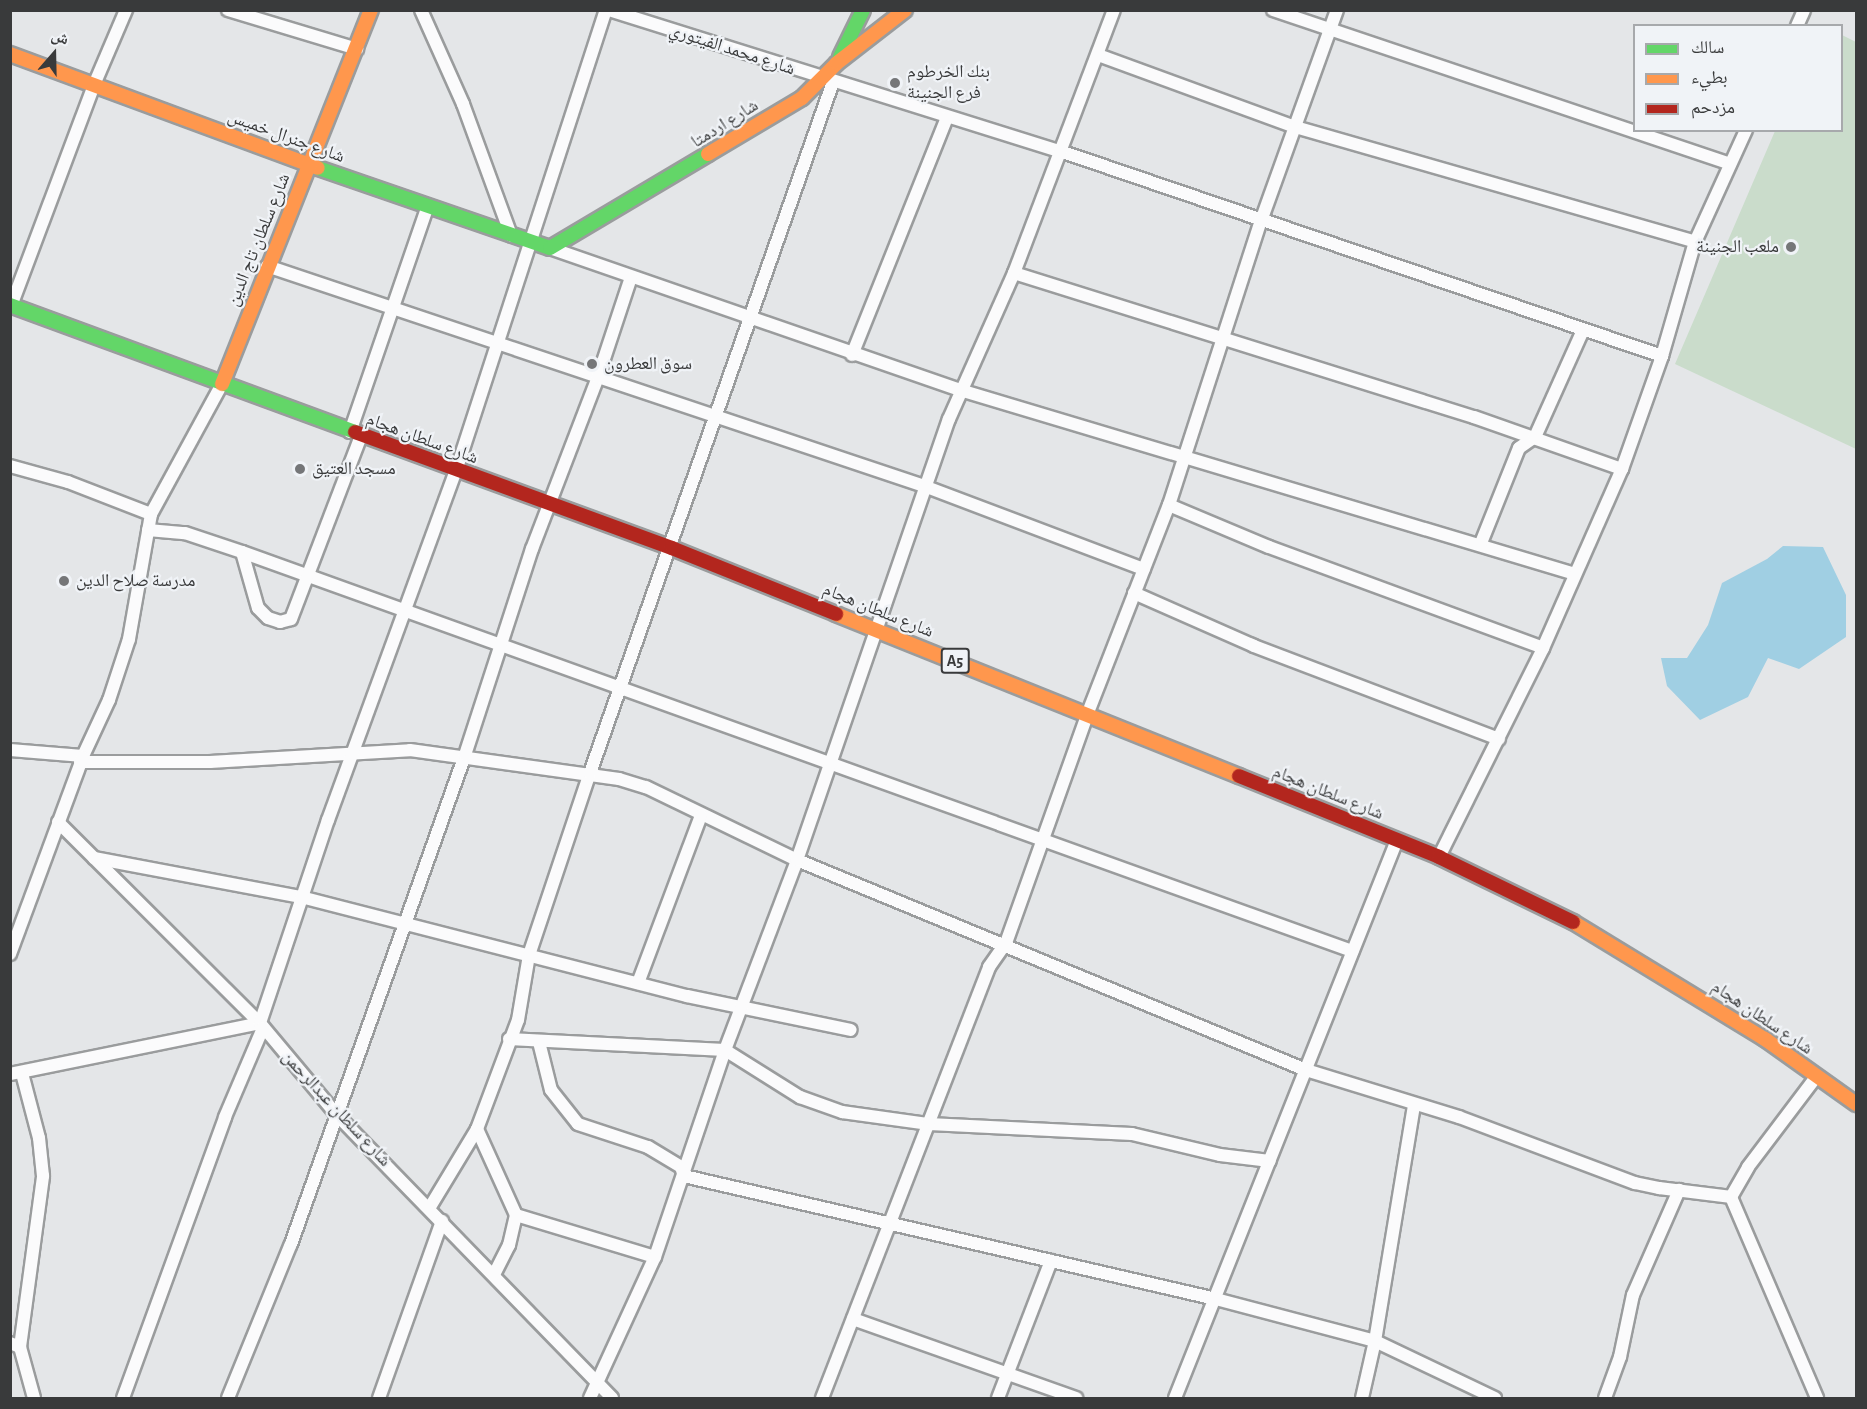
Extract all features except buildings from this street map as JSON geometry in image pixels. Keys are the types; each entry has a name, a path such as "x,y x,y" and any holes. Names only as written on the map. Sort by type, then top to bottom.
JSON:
{"main road":[{"name":"شارع سلطان تاج الدين","path":"222,384 267,266 371,10"},
{"path":"837,63 863,10"},
{"name":"شارع اردمتا","path":"550,248 792,104 827,80 837,63 905,10"},
{"name":"شارع جنرال خميس","path":"10,54 308,165 550,248"},
{"name":"شارع سلطان هجام","path":"11,305 355,434 672,548 1439,857 1554,911 1654,969 1765,1039 1857,1104"}],"street":[{"path":"11,305 94,85 126,10"},
{"path":"228,10 357,49"},
{"path":"421,10 463,104 511,235"},
{"path":"123,1398 225,1117 262,1026 302,897 351,756 456,471 607,10"},
{"name":"شارع محمد الفيتوري","path":"607,10 1060,151 1662,356"},
{"path":"590,1398 655,1257 725,1050 797,860 878,630 924,486 960,390 1014,273 1114,10"},
{"path":"1273,10 1633,132"},
{"path":"822,1398 989,967 1006,943 1087,715 1169,505 1261,221 1337,10"},
{"path":"1798,24 1804,10"},
{"path":"1098,56 1295,127 1695,242"},
{"path":"430,1207 477,1129 518,1020 529,955 590,773 752,320 827,80"},
{"path":"852,355 947,117"},
{"path":"1634,132 1730,164"},
{"path":"1439,857 1543,648 1622,469 1662,356 1695,242 1745,132"},
{"path":"242,552 258,608 268,618 280,622 291,619 310,578 426,207"},
{"path":"550,248 852,355 960,390 1184,459 1481,543 1575,574"},
{"path":"267,266 924,486 1144,569"},
{"path":"1014,273 1535,437 1622,469"},
{"path":"228,1398 291,1244 403,922 465,755 500,646 550,504 598,377 631,277"},
{"path":"1481,543 1519,448 1535,437 1583,330"},
{"path":"10,954 82,759 109,700 129,639 151,514 222,384"},
{"path":"10,466 68,482 151,514"},
{"path":"1169,505 1269,547 1543,648"},
{"path":"148,530 185,533 242,552 403,612 1044,838 1352,951"},
{"path":"1134,593 1254,646 1499,739"},
{"path":"10,750 82,759 351,756 410,750 465,755 590,773 646,787 797,860 1006,943 1306,1070 1414,1106 1459,1117 1635,1183 1731,1197"},
{"path":"638,982 701,815"},
{"name":"شارع سلطان عبدالرحمن","path":"58,822 262,1026 336,1114 430,1207 596,1384 612,1398"},
{"path":"1175,1398 1397,840"},
{"path":"93,858 302,897 741,1008 851,1030"},
{"path":"34,1398 15,1345 43,1176 39,1138 16,1074 262,1026"},
{"path":"509,1039 725,1050 816,1105 882,1119 929,1124 1132,1134 1220,1155 1270,1161"},
{"path":"539,1042 551,1090 578,1124 648,1147 681,1167 684,1176"},
{"path":"1731,1197 1748,1167 1816,1077"},
{"path":"1362,1398 1375,1341 1414,1106"},
{"path":"477,1129 516,1215 509,1245 494,1274"},
{"path":"684,1176 1216,1299 1375,1341 1495,1398"},
{"path":"1605,1398 1620,1357 1633,1295 1679,1190"},
{"path":"1731,1197 1817,1398"},
{"path":"516,1215 655,1257"},
{"path":"379,1398 442,1221"},
{"path":"998,1398 1051,1261"},
{"path":"853,1319 1076,1398"}],"green space":[{"name":"ملعب الجنينة","path":"1843,36 1856,42 1856,449 1675,364 1775,132 1843,132"}],"water":[{"path":"1783,546 1823,547 1846,595 1846,637 1799,669 1768,658 1748,697 1700,720 1667,686 1661,658 1687,658 1708,625 1722,583 1767,559"}],"traffic: fast":[{"path":"840,57 863,10"},
{"path":"318,168 550,248 708,154"},
{"path":"10,305 355,432"}],"traffic: slow":[{"path":"222,384 371,10"},
{"path":"708,154 802,98 837,63 905,10"},
{"path":"10,54 318,168"},
{"path":"836,614 1239,776"},
{"path":"1573,922 1765,1039 1856,1104"}],"traffic: jam":[{"path":"355,432 672,548 836,614"},
{"path":"1239,776 1439,857 1573,922"}],"place":[{"name":"بنك الخرطوم فرع الجنينة","path":"895,83"},
{"name":"ملعب الجنينة","path":"1791,247"},
{"name":"سوق العطرون","path":"592,364"},
{"name":"مسجد العتيق","path":"300,469"},
{"name":"مدرسة صلاح الدين","path":"64,581"}]}
